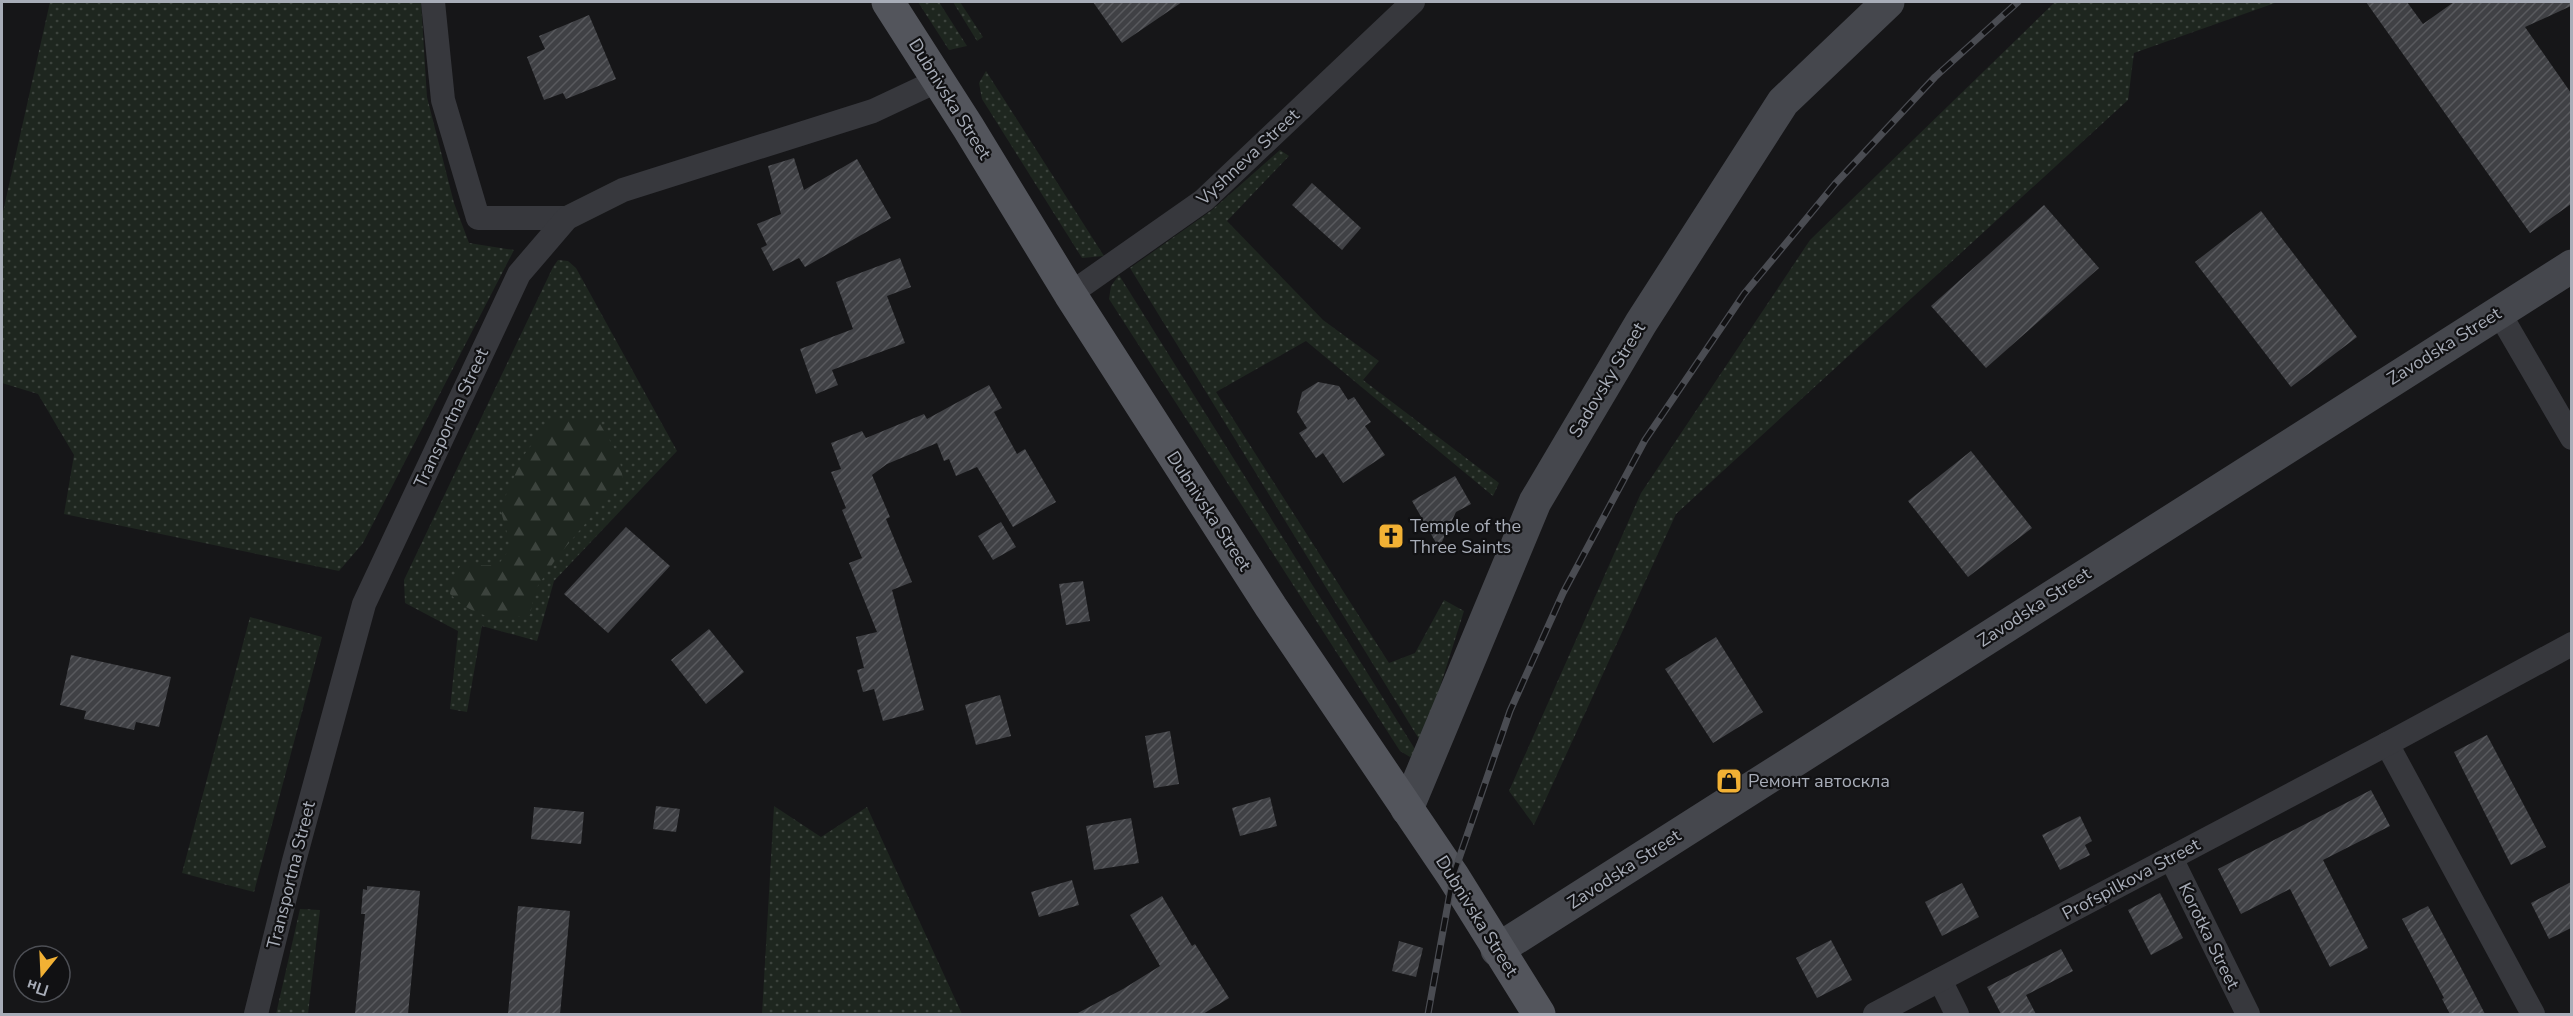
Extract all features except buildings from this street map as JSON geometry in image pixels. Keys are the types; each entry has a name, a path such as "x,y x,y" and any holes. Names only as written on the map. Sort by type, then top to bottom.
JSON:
{"main road":[{"name":"Dubnivska Street","path":"888,2 939,80 1070,294 1271,607 1453,876 1539,1014"}],"street":[{"path":"433,2 442,100 478,218 567,218"},
{"name":"Vyshneva Street","path":"1070,294 1204,200 1413,2"},
{"name":"Sadovsky Street","path":"1407,809 1535,502 1641,322 1783,102 1888,2"},
{"name":"Transportna Street","path":"256,1014 294,861 364,604 519,274 567,218 623,190 873,111 939,80"},
{"name":"Zavodska Street","path":"1497,950 2571,266"},
{"path":"2498,312 2571,438"},
{"name":"Profspilkova Street","path":"1875,1014 2387,744 2571,644"},
{"path":"2387,744 2533,1014"},
{"name":"Korotka Street","path":"2171,858 2248,1014"},
{"path":"1940,980 1957,1014"}],"green space":[{"path":"50,2 421,2 427,97 454,203 469,243 514,250 363,543 339,571 64,514 74,455 38,394 2,383 2,216"},
{"path":"918,2 939,2 967,46 949,50"},
{"path":"953,2 960,2 983,37 977,41"},
{"path":"2055,2 2275,3 2134,53 2128,100 1676,514 1534,825 1509,791 1641,493 1810,240"},
{"path":"986,71 1104,256 1082,258 982,99 979,83"},
{"path":"1280,150 1289,156 1227,221 1323,320 1379,361 1363,380 1499,483 1493,496 1306,341 1216,392 1389,663 1415,653 1444,600 1464,611 1422,744 1130,268 1212,210"},
{"path":"558,260 568,261 576,268 677,451 554,581 537,641 482,626 467,712 450,709 458,631 405,603 404,580"},
{"path":"1119,275 1418,754 1410,757 1400,751 1109,299 1111,286"},
{"path":"551,419 597,419 619,456 623,479 558,556 535,590 530,615 507,618 478,613 450,594 452,578 461,565 498,565 511,547 500,508 524,455"},
{"path":"250,617 322,637 254,892 182,873"},
{"path":"774,806 821,837 867,807 962,1014 762,1014"},
{"path":"300,909 320,910 308,1014 276,1014"}],"railway":[{"path":"1428,1014 1453,876 1510,711 1563,593 1645,440 1744,294 1835,184 1935,77 2018,2"}],"place":[{"name":"Temple of the Three Saints","path":"1391,536"},
{"name":"Ремонт автоскла","path":"1729,781"}]}
